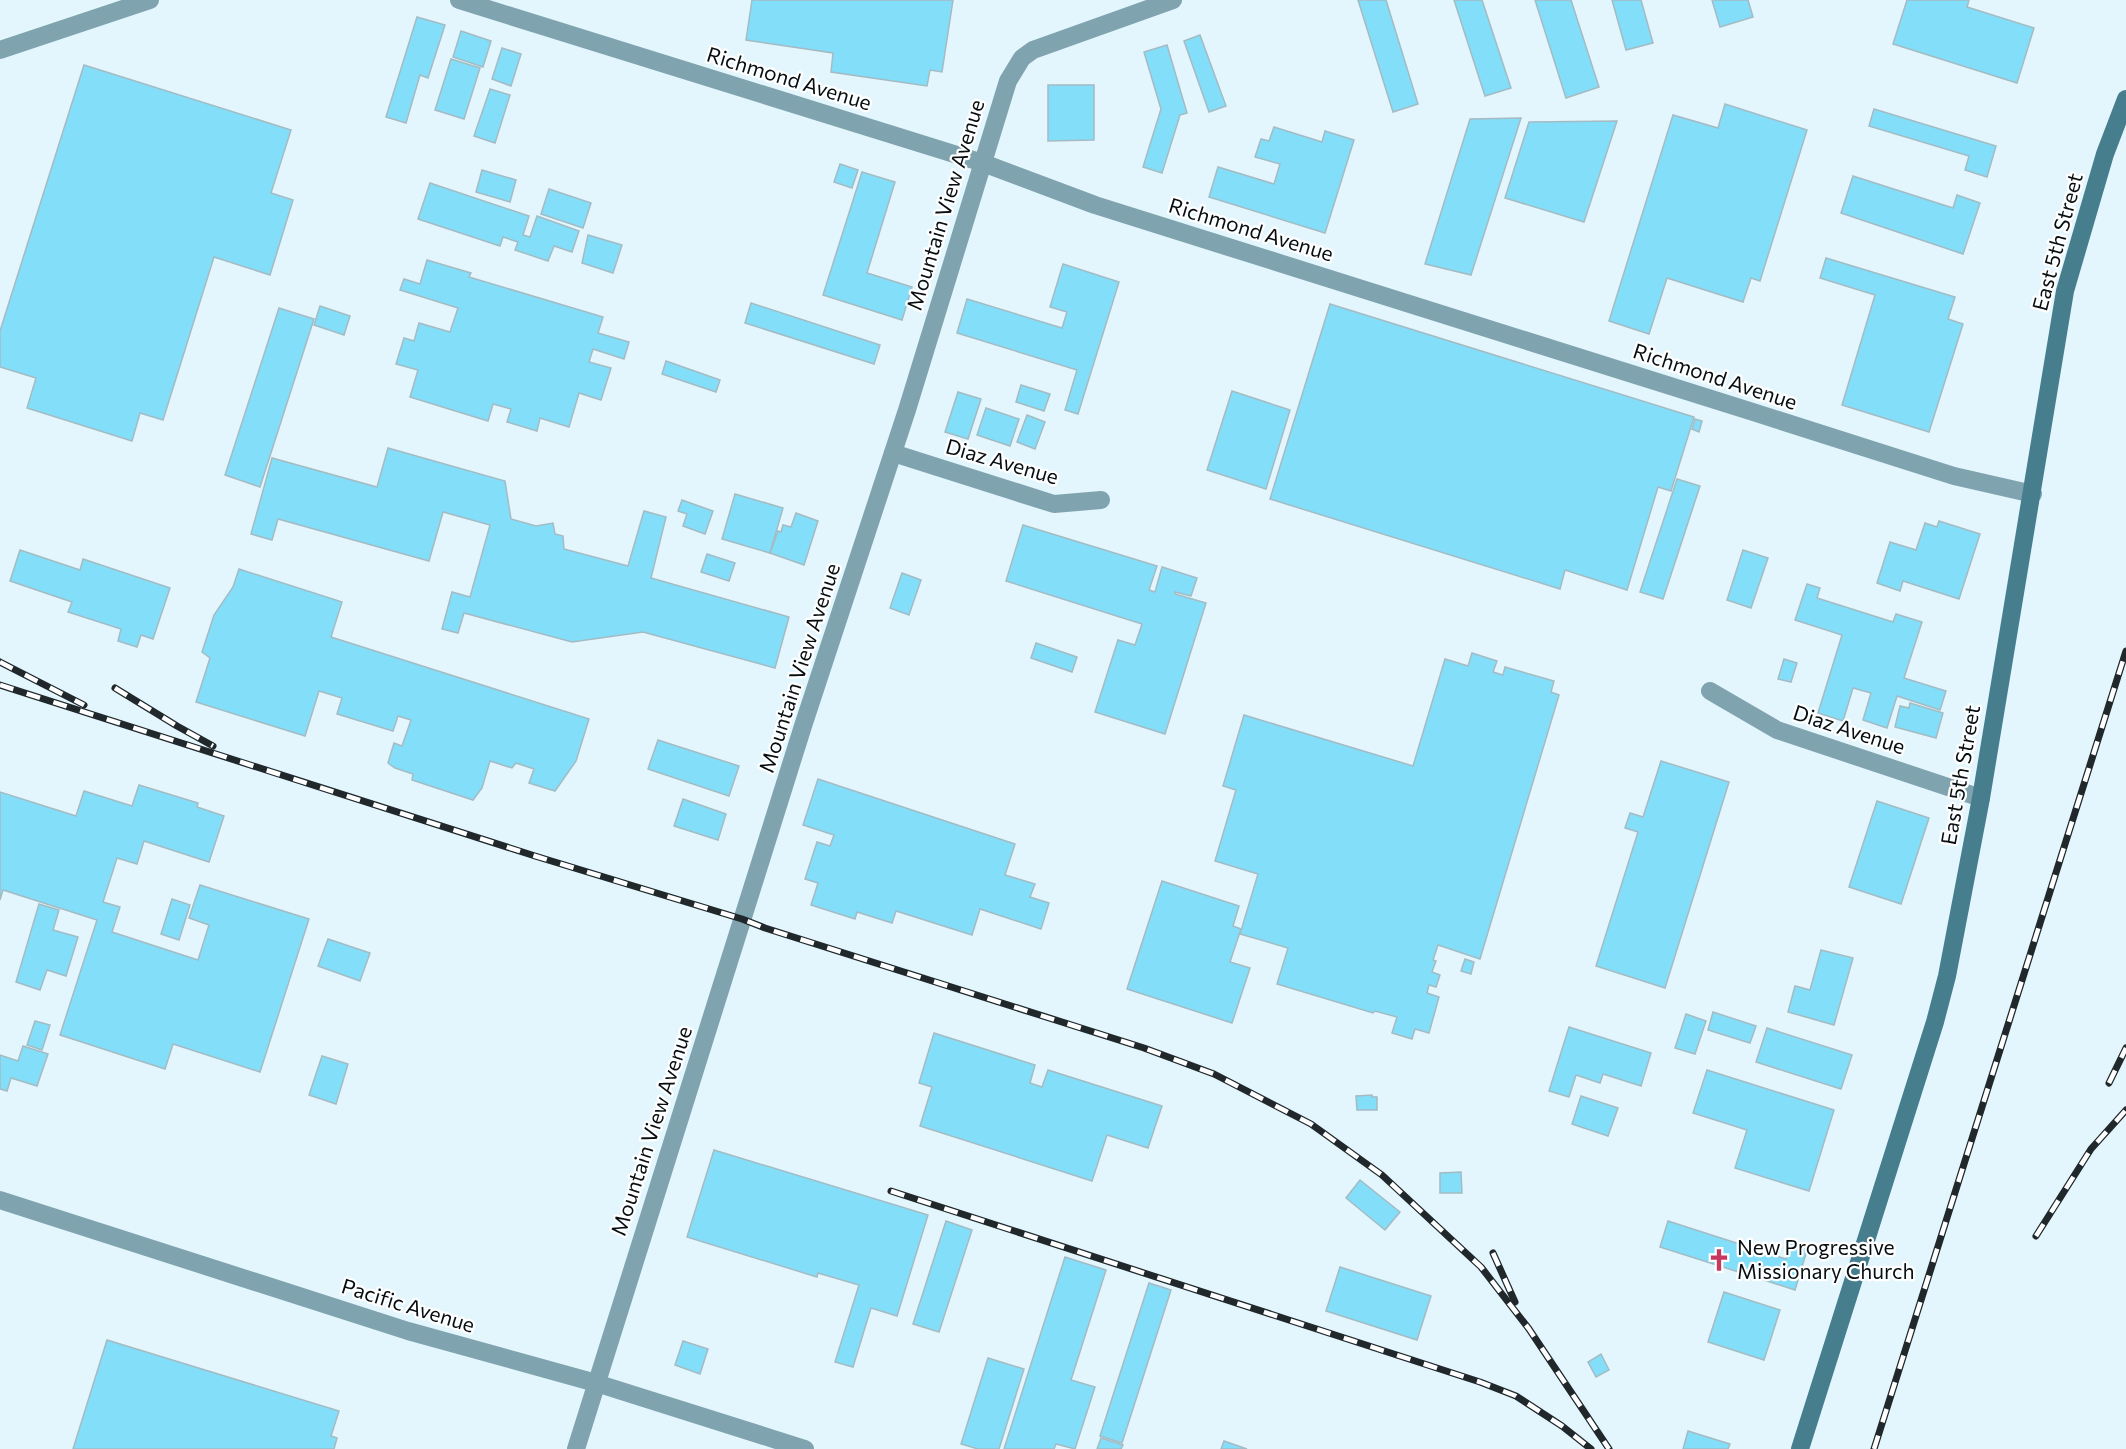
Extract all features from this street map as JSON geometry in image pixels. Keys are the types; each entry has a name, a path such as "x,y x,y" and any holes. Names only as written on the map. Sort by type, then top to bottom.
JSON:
{"main road":[{"name":"East 5th Street","path":"1800,1449 1935,1022 1949,966 1981,798 2065,291 2105,154 2126,99"}],"street":[{"path":"0,50 150,0"},
{"name":"Richmond Avenue","path":"459,0 982,163 1095,205 1954,476 2032,494"},
{"name":"Mountain View Avenue","path":"576,1449 811,701 893,453 1008,81 1022,58 1032,50 1173,0"},
{"name":"Diaz Avenue","path":"893,453 1054,504 1101,500"},
{"name":"Diaz Avenue","path":"1710,691 1777,730 1981,798"},
{"name":"Pacific Avenue","path":"0,1200 408,1331 596,1383 805,1449"}],"building":[{"path":"752,0 953,0 942,72 930,70 927,86 831,72 833,53 746,40"},
{"path":"1358,0 1386,0 1418,104 1393,112"},
{"path":"1454,0 1482,0 1511,88 1485,96"},
{"path":"1535,0 1571,0 1599,87 1566,98"},
{"path":"1612,0 1641,0 1653,43 1626,50"},
{"path":"1712,0 1748,0 1753,17 1720,27"},
{"path":"1907,0 1969,0 1967,7 2034,28 2017,83 1893,44"},
{"path":"417,17 445,25 428,78 420,75 406,123 386,117"},
{"path":"461,31 491,41 483,67 453,57"},
{"path":"1200,35 1226,106 1209,112 1184,41"},
{"path":"1167,45 1187,113 1180,115 1162,173 1143,167 1161,109 1144,52"},
{"path":"502,48 521,54 511,86 492,79"},
{"path":"451,59 480,68 464,119 435,110"},
{"path":"84,65 291,130 271,193 293,200 270,275 214,257 163,420 140,413 132,441 27,408 36,378 0,367 0,331"},
{"path":"1048,85 1094,85 1094,140 1048,141"},
{"path":"490,89 510,95 495,143 474,136"},
{"path":"1725,104 1807,130 1760,281 1751,278 1743,302 1667,278 1649,334 1609,321 1673,115 1718,128"},
{"path":"1874,109 1996,146 1987,177 1965,170 1969,156 1869,126"},
{"path":"1521,118 1471,275 1425,264 1470,119"},
{"path":"1617,121 1584,222 1505,198 1529,122"},
{"path":"1274,127 1322,142 1325,131 1354,140 1325,233 1209,197 1218,167 1274,184 1280,164 1255,157 1261,139 1269,141"},
{"path":"840,164 858,170 852,188 834,182"},
{"path":"482,170 516,180 510,202 476,192"},
{"path":"862,172 895,182 867,273 912,287 902,320 823,295"},
{"path":"1853,176 1953,208 1957,195 1980,203 1963,254 1841,213"},
{"path":"430,183 529,216 523,235 530,237 537,216 579,231 572,252 554,246 548,261 515,250 518,242 503,237 500,246 418,219"},
{"path":"549,189 591,203 583,228 541,214"},
{"path":"588,235 622,245 613,273 582,263"},
{"path":"1826,258 1955,297 1948,319 1963,324 1929,432 1842,405 1875,295 1820,278"},
{"path":"427,260 471,273 469,277 603,317 598,333 629,342 624,359 593,349 589,362 611,368 601,400 579,393 569,427 540,418 537,431 507,422 511,409 493,404 488,421 410,397 418,370 396,364 404,338 414,341 419,323 450,332 458,308 400,290 404,279 420,284"},
{"path":"1063,264 1119,282 1078,414 1065,410 1077,370 957,333 967,299 1062,328 1067,312 1050,307"},
{"path":"751,303 880,345 874,364 745,323"},
{"path":"1330,304 1694,417 1671,491 1658,487 1627,590 1565,570 1560,589 1270,499"},
{"path":"320,306 350,316 344,335 314,325"},
{"path":"279,308 314,319 260,487 225,475"},
{"path":"666,361 720,380 716,392 662,374"},
{"path":"1021,385 1050,394 1044,411 1016,402"},
{"path":"1232,391 1290,410 1266,489 1207,470"},
{"path":"958,392 981,399 968,439 945,432"},
{"path":"986,408 1019,419 1010,446 977,435"},
{"path":"1027,415 1045,422 1035,449 1017,442"},
{"path":"1695,419 1702,421 1699,432 1692,429"},
{"path":"388,448 505,481 511,519 536,526 553,523 555,534 563,536 564,549 628,566 644,511 666,517 651,578 789,617 775,668 643,632 572,642 464,613 458,633 442,629 452,592 470,597 490,525 443,512 429,561 278,519 272,540 251,534 272,458 377,487"},
{"path":"1677,479 1700,486 1663,599 1640,592"},
{"path":"735,494 783,508 770,553 722,539"},
{"path":"682,500 713,511 705,534 683,526 687,514 678,511"},
{"path":"796,513 818,521 804,565 770,553 778,531 781,532 783,525 791,527"},
{"path":"1939,521 1980,534 1959,599 1903,581 1900,591 1877,583 1890,542 1916,550 1925,523 1937,527"},
{"path":"1023,525 1157,566 1149,590 1155,592 1162,567 1197,578 1191,596 1175,592 1175,594 1206,603 1165,734 1095,712 1118,640 1135,645 1142,624 1006,581"},
{"path":"20,550 80,570 83,559 170,588 153,639 141,635 137,647 118,641 121,629 68,612 72,602 10,581"},
{"path":"1743,550 1768,558 1751,608 1727,600"},
{"path":"707,554 735,563 729,581 701,572"},
{"path":"239,569 342,602 331,637 589,719 576,761 555,791 529,783 534,769 516,763 512,768 490,761 482,788 473,800 412,780 413,774 388,763 394,743 402,746 411,720 398,716 393,731 337,714 342,698 319,691 305,736 196,702 210,658 202,652 214,615 233,587"},
{"path":"902,573 921,580 909,615 890,608"},
{"path":"1807,584 1820,588 1817,598 1893,622 1896,614 1922,622 1904,678 1946,691 1940,710 1897,696 1887,728 1863,720 1871,693 1853,688 1843,721 1818,713 1842,635 1795,620"},
{"path":"1036,643 1077,657 1072,672 1031,658"},
{"path":"1472,653 1497,661 1493,672 1503,675 1505,667 1554,681 1551,692 1559,695 1480,959 1438,945 1432,972 1440,975 1436,987 1429,985 1427,993 1439,997 1429,1033 1415,1029 1412,1039 1392,1033 1397,1017 1375,1011 1373,1013 1277,984 1288,948 1240,934 1258,874 1215,861 1236,790 1223,786 1244,715 1413,766 1445,659 1468,666"},
{"path":"1784,659 1797,663 1791,682 1778,679"},
{"path":"1910,703 1943,713 1936,738 1895,727 1900,706 1909,708"},
{"path":"658,740 739,766 729,796 648,769"},
{"path":"1661,761 1729,782 1665,988 1596,966 1638,832 1625,828 1630,813 1643,817"},
{"path":"818,779 1015,844 1005,875 1035,884 1030,897 1049,903 1041,929 980,909 972,935 896,911 892,923 857,912 855,919 811,905 818,883 805,879 817,842 830,846 834,835 803,825"},
{"path":"139,785 198,803 197,807 224,816 209,862 144,841 137,864 117,858 103,902 120,907 112,932 198,960 209,925 189,918 200,885 309,919 260,1072 173,1044 165,1069 60,1035 97,920 3,890 0,900 0,792 76,816 84,791 132,806"},
{"path":"683,799 726,814 718,840 674,826"},
{"path":"1877,801 1929,818 1901,904 1849,887"},
{"path":"1162,881 1239,906 1233,926 1241,929 1230,962 1250,968 1232,1023 1127,989"},
{"path":"172,899 190,905 179,940 161,934"},
{"path":"39,904 59,910 53,930 78,937 66,976 47,970 40,990 16,982"},
{"path":"328,939 370,953 360,981 318,966"},
{"path":"1821,950 1853,958 1834,1025 1788,1012 1795,986 1810,990"},
{"path":"1465,959 1474,962 1471,974 1461,971"},
{"path":"1713,1012 1756,1026 1750,1043 1708,1030"},
{"path":"1686,1014 1706,1021 1695,1054 1675,1048"},
{"path":"35,1021 50,1025 42,1050 27,1045"},
{"path":"1569,1027 1651,1053 1641,1086 1603,1074 1600,1083 1576,1075 1569,1097 1549,1091"},
{"path":"1767,1028 1852,1055 1841,1089 1756,1062"},
{"path":"934,1033 1035,1065 1030,1083 1042,1087 1048,1070 1162,1106 1148,1148 1107,1135 1092,1181 920,1126 932,1087 919,1083"},
{"path":"23,1046 48,1054 37,1086 11,1078 7,1091 0,1089 0,1055 18,1061"},
{"path":"322,1056 348,1064 336,1104 309,1095"},
{"path":"1707,1070 1834,1110 1809,1191 1735,1168 1747,1130 1693,1113"},
{"path":"1372,1095 1372,1097 1377,1097 1377,1110 1357,1110 1356,1096"},
{"path":"1581,1096 1618,1108 1608,1136 1572,1124"},
{"path":"714,1150 928,1215 897,1316 871,1308 853,1367 835,1362 859,1285 818,1273 817,1277 687,1237"},
{"path":"1461,1172 1462,1193 1440,1193 1440,1173"},
{"path":"1360,1180 1400,1212 1385,1230 1346,1198"},
{"path":"946,1221 972,1230 939,1332 913,1324"},
{"path":"1668,1221 1786,1259 1791,1242 1808,1247 1795,1290 1660,1247"},
{"path":"1065,1257 1106,1270 1071,1380 1095,1387 1075,1449 1056,1444 1054,1449 1004,1449"},
{"path":"1340,1267 1431,1296 1417,1340 1326,1311"},
{"path":"1149,1283 1171,1290 1122,1443 1100,1436"},
{"path":"1724,1292 1780,1310 1764,1360 1708,1342"},
{"path":"107,1340 339,1411 331,1436 337,1438 334,1449 73,1449"},
{"path":"683,1341 708,1349 700,1374 675,1365"},
{"path":"1601,1354 1609,1370 1596,1377 1588,1362"},
{"path":"988,1358 1024,1369 999,1449 978,1449 961,1444"},
{"path":"1688,1431 1730,1444 1728,1449 1683,1449"},
{"path":"1101,1438 1123,1445 1121,1449 1097,1449"},
{"path":"1224,1441 1247,1449 1221,1449"}],"railway":[{"path":"1874,1449 2126,651"},
{"path":"0,662 84,705"},
{"path":"0,685 535,856 742,919 1144,1048 1214,1074 1311,1124 1382,1175 1481,1267 1529,1329 1609,1449"},
{"path":"115,688 213,746"},
{"path":"2109,1083 2126,1048"},
{"path":"2036,1236 2091,1149 2126,1110"},
{"path":"891,1191 1480,1382 1516,1396 1562,1426 1591,1449"},
{"path":"1493,1253 1515,1302"}],"place":[{"name":"New Progressive Missionary Church","path":"1719,1260"}]}
